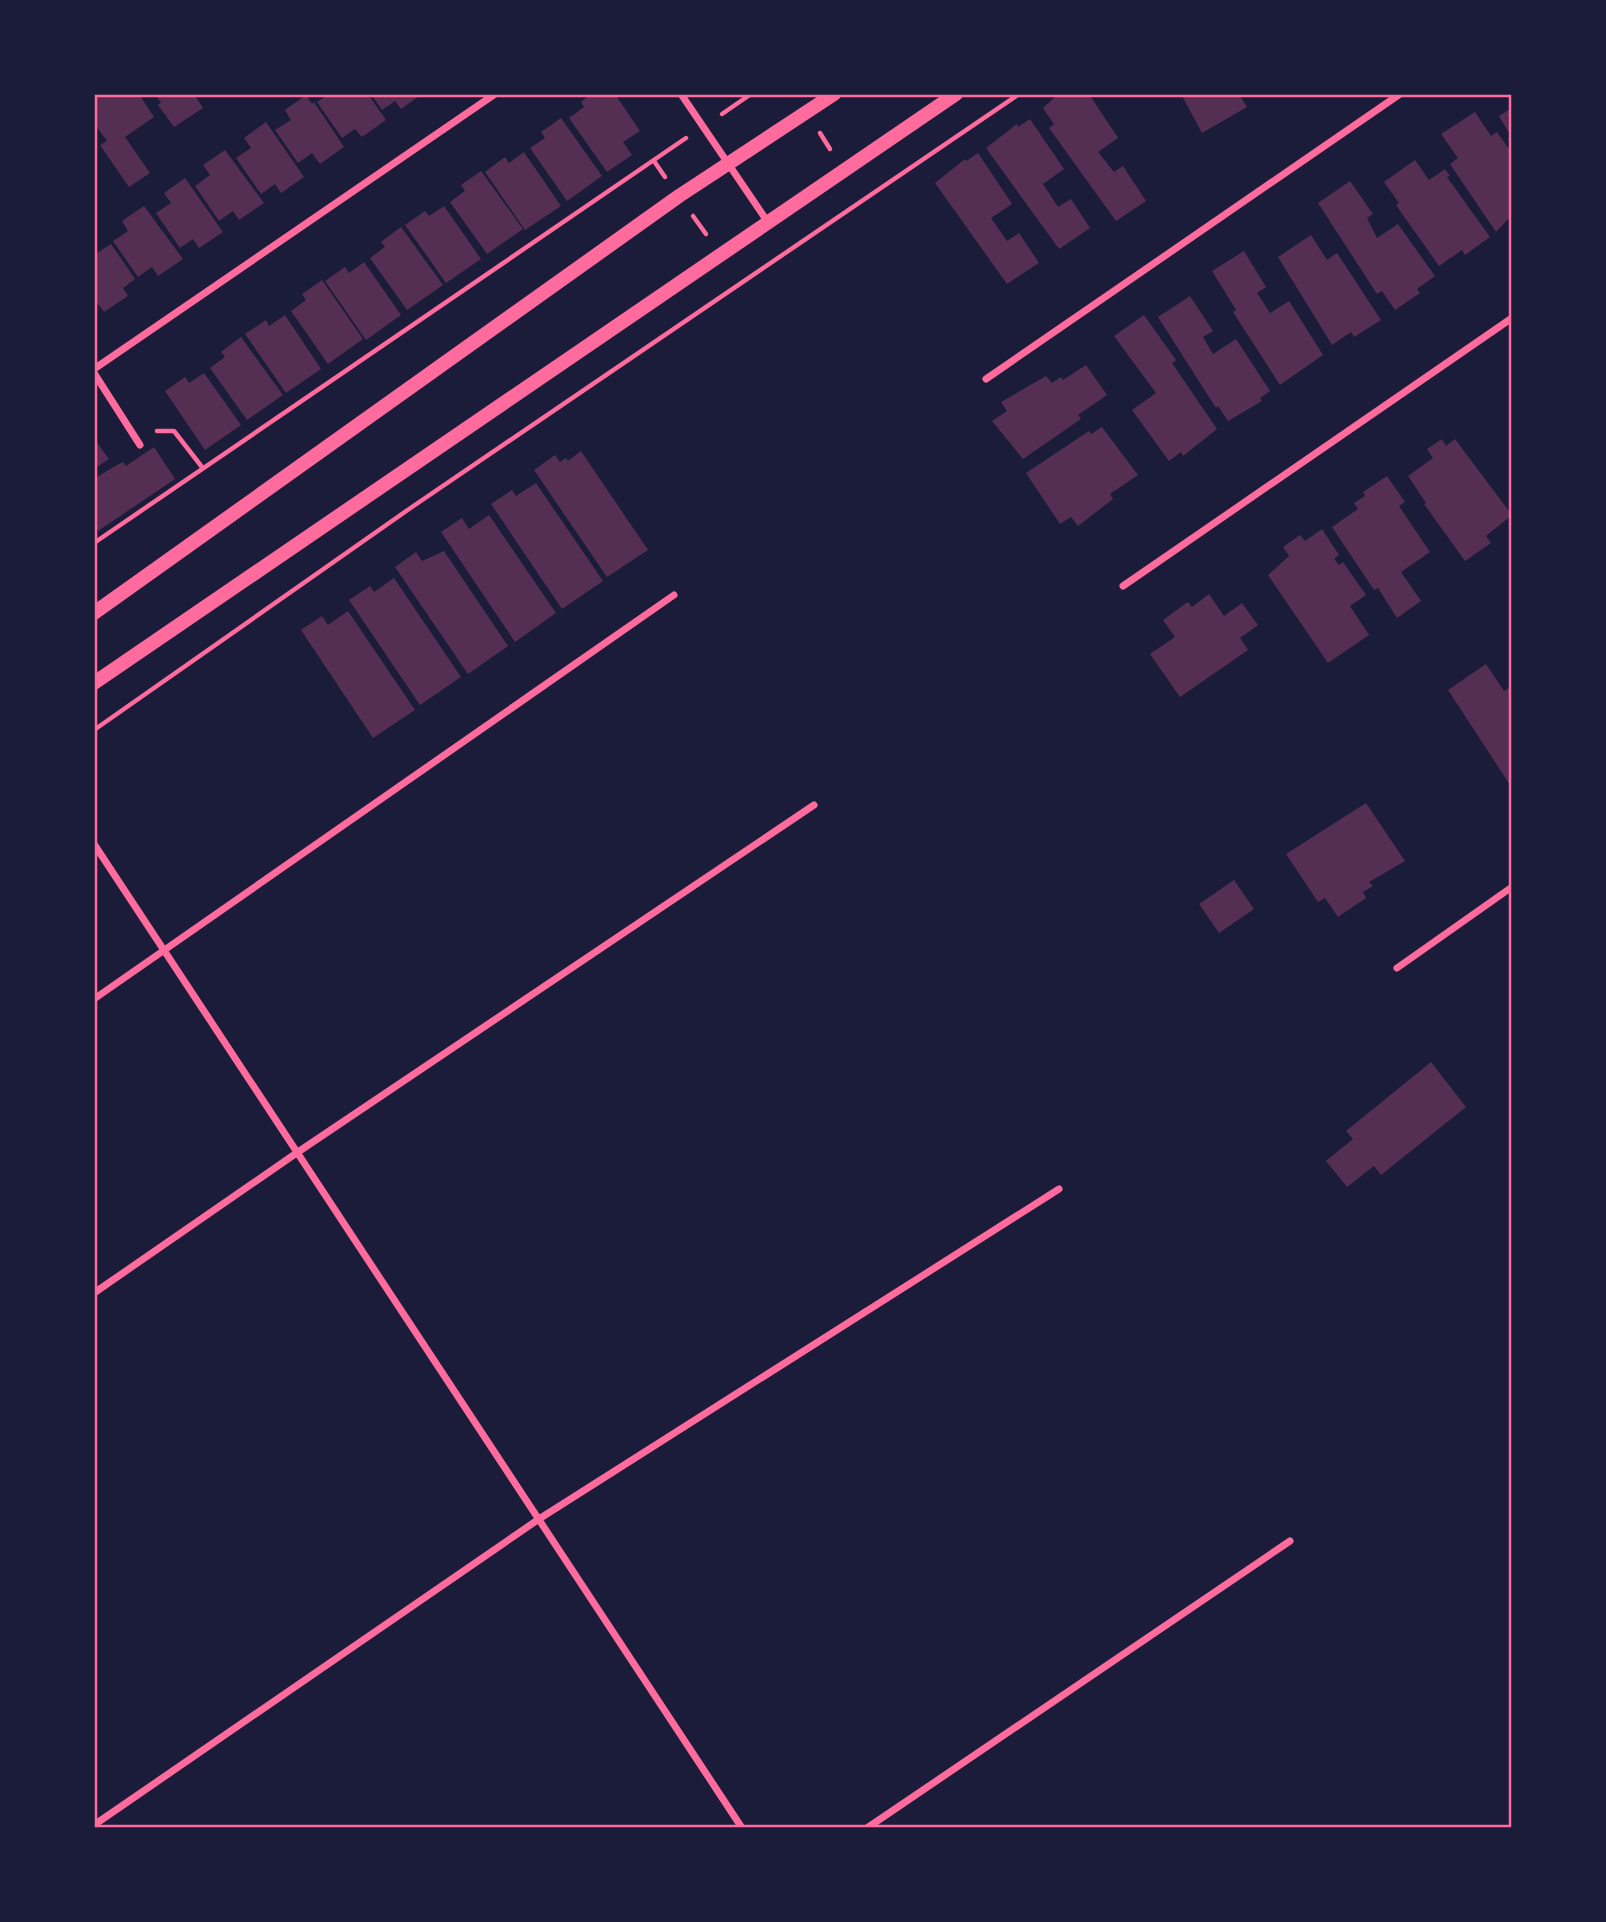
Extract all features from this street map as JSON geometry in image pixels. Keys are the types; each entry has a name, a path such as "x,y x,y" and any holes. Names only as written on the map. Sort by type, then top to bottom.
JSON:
{"main road":[{"path":"94,613 678,196 834,94"},
{"path":"94,683 540,381 767,221 956,94"}],"street":[{"path":"140,444 94,371 495,94"},
{"path":"681,94 767,221"},
{"path":"986,379 1400,94"},
{"path":"1123,586 1511,318"},
{"path":"94,999 674,595"},
{"path":"94,1293 298,1152 814,805"},
{"path":"94,844 742,1828"},
{"path":"1397,968 1511,887"},
{"path":"94,1825 539,1519 1059,1189"},
{"path":"867,1828 1290,1541"}],"path":[{"path":"740,102 751,94"},
{"path":"94,730 412,506 1019,94"},
{"path":"806,112 844,170"},
{"path":"94,543 675,146"},
{"path":"678,196 720,255"},
{"path":"132,432 174,430 202,467"}],"building":[{"path":"94,94 139,94 154,117 125,137 150,173 129,187 100,145 107,141 94,123"},
{"path":"155,94 194,94 203,108 174,127 158,105 161,103"},
{"path":"329,94 368,94 386,120 362,137 355,129 342,138 317,102"},
{"path":"371,94 422,94 401,109 395,101 382,110"},
{"path":"591,94 615,94 640,131 623,142 632,155 607,172 569,118 584,107 581,102"},
{"path":"1058,94 1089,94 1118,138 1098,152 1114,172 1123,166 1146,201 1116,221 1049,128 1054,124 1043,108"},
{"path":"1181,94 1239,94 1247,107 1202,133"},
{"path":"306,95 312,104 314,102 344,147 320,164 312,153 298,163 275,130 291,120 285,110"},
{"path":"1512,108 1512,138 1499,116"},
{"path":"1475,112 1491,136 1497,132 1512,153 1512,215 1496,232 1450,164 1458,158 1441,134"},
{"path":"561,118 602,176 567,201 530,148 545,138 541,132"},
{"path":"1030,119 1064,169 1043,184 1058,207 1071,199 1090,228 1059,249 986,148 1017,124 1018,127"},
{"path":"266,122 304,177 281,193 275,184 261,194 236,158 251,148 244,138"},
{"path":"225,150 264,203 239,220 233,211 219,221 195,186 210,175 203,165"},
{"path":"524,152 561,206 525,230 485,172 505,157 509,163"},
{"path":"978,153 1012,204 991,218 1007,241 1019,233 1039,263 1007,284 935,183 965,159 966,161"},
{"path":"1415,160 1429,180 1445,169 1450,176 1447,177 1490,237 1465,255 1462,250 1439,266 1396,205 1399,203 1384,182"},
{"path":"481,171 523,229 487,254 450,202 465,191 461,185"},
{"path":"185,178 223,232 199,248 193,239 180,248 156,213 171,203 164,193"},
{"path":"1350,181 1373,214 1367,218 1377,238 1398,224 1435,276 1417,289 1420,293 1395,310 1382,291 1377,294 1318,203"},
{"path":"144,206 183,259 158,276 152,267 138,277 113,241 128,231 122,221"},
{"path":"444,206 481,259 446,283 405,225 425,211 429,216"},
{"path":"401,227 443,285 407,310 370,258 385,247 381,242"},
{"path":"1311,235 1327,260 1337,253 1381,320 1354,337 1351,332 1332,345 1278,257"},
{"path":"111,244 135,279 123,288 128,296 104,312 94,299 94,255"},
{"path":"1244,251 1266,287 1257,293 1270,313 1289,301 1323,355 1280,385 1233,312 1236,310 1212,271"},
{"path":"364,262 401,315 366,340 325,281 345,267 349,273"},
{"path":"322,280 363,339 328,364 291,311 306,300 302,294"},
{"path":"1190,296 1213,331 1203,337 1213,354 1236,339 1270,391 1260,398 1262,401 1228,421 1218,406 1216,408 1158,317"},
{"path":"285,315 321,369 286,393 245,334 266,320 269,326"},
{"path":"1144,315 1176,360 1172,363 1217,429 1183,456 1181,452 1169,461 1132,410 1156,393 1114,336"},
{"path":"241,337 283,395 247,420 210,368 225,357 221,352"},
{"path":"1086,365 1107,395 1078,415 1081,419 1023,459 992,421 1007,411 1001,402 1046,376 1052,383 1061,377 1063,380"},
{"path":"204,373 241,425 205,450 165,391 185,377 189,383"},
{"path":"1102,427 1138,475 1110,494 1113,499 1078,526 1071,517 1060,524 1026,473 1089,431 1091,434"},
{"path":"94,439 109,459 94,469"},
{"path":"1442,439 1446,446 1455,439 1512,515 1486,536 1491,543 1465,561 1424,504 1426,503 1408,476 1433,458 1427,449"},
{"path":"154,447 175,479 98,531 94,526 94,479 123,462 126,466"},
{"path":"581,451 648,550 607,577 534,470 555,455 560,462 566,458 568,461"},
{"path":"1387,476 1405,502 1399,506 1430,552 1401,572 1421,601 1397,618 1378,588 1374,590 1332,527 1358,509 1354,503 1365,496 1363,492"},
{"path":"536,483 603,581 562,609 491,504 512,490 516,496"},
{"path":"489,515 556,613 515,642 441,532 462,518 469,529"},
{"path":"1322,529 1339,555 1334,559 1339,565 1343,562 1366,595 1350,606 1369,635 1328,663 1268,575 1289,556 1283,547 1300,535 1305,541"},
{"path":"444,551 508,646 468,674 395,567 416,552 422,561"},
{"path":"394,578 461,677 420,705 349,600 370,586 374,592"},
{"path":"1209,594 1224,616 1242,603 1258,625 1240,638 1248,650 1180,697 1150,654 1175,637 1163,620 1188,602 1192,607"},
{"path":"348,611 415,710 373,738 301,630 322,616 328,625"},
{"path":"1486,664 1504,691 1512,686 1512,788 1448,690"},
{"path":"1366,803 1405,861 1369,882 1373,886 1363,892 1366,898 1338,917 1325,898 1318,902 1286,854"},
{"path":"1234,880 1254,909 1219,933 1199,904"},
{"path":"1431,1062 1466,1107 1381,1175 1374,1166 1347,1187 1326,1161 1353,1139 1346,1131"}]}
